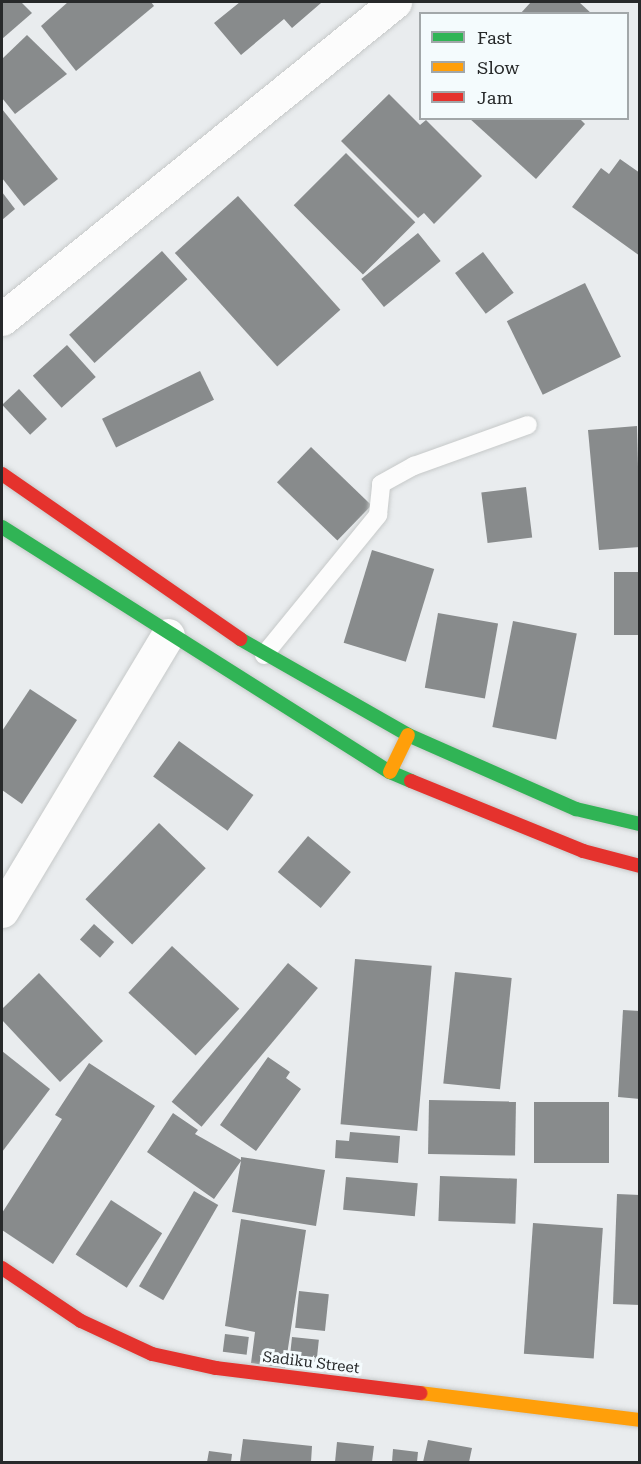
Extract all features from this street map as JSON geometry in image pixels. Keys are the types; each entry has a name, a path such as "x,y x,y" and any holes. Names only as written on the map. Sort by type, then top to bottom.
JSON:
{"main road":[{"path":"2,474 165,591 264,655 408,735 576,809 639,824"},
{"path":"2,527 168,635 390,772 583,851 639,866"},
{"path":"390,772 408,735"},
{"name":"Sadiku Street","path":"2,1268 81,1321 152,1354 216,1368 639,1420"}],"street":[{"path":"2,319 379,6"},
{"path":"2,911 168,635"}],"lane":[{"path":"264,655 378,516 381,484 414,466 528,425"}],"building":[{"path":"2,2 21,2 32,13 2,39"},
{"path":"68,2 151,2 154,6 76,71 41,26"},
{"path":"240,2 321,3 292,28 284,19 241,55 214,23"},
{"path":"531,2 579,2 590,12 522,12"},
{"path":"27,35 67,74 15,114 2,98 2,59"},
{"path":"389,94 420,125 426,120 482,176 434,224 424,213 418,218 341,141"},
{"path":"2,109 58,179 24,206 2,178"},
{"path":"471,120 581,120 585,124 536,179"},
{"path":"346,153 415,222 363,275 294,205"},
{"path":"620,159 640,173 640,256 572,207 601,168 609,174"},
{"path":"2,192 15,209 2,220"},
{"path":"238,196 340,310 277,367 175,253"},
{"path":"418,233 441,261 384,307 361,279"},
{"path":"162,251 187,279 95,363 69,335"},
{"path":"483,252 514,293 486,314 455,273"},
{"path":"585,283 621,357 543,395 507,321"},
{"path":"67,345 96,377 62,408 33,376"},
{"path":"200,371 214,400 116,448 102,419"},
{"path":"19,389 47,419 30,435 2,405"},
{"path":"637,426 640,547 599,550 588,430"},
{"path":"311,447 371,505 337,541 277,482"},
{"path":"526,487 532,538 488,543 481,492"},
{"path":"372,550 434,569 406,662 344,643"},
{"path":"614,572 640,572 640,635 614,635"},
{"path":"438,613 498,624 485,698 425,688"},
{"path":"513,621 577,633 556,739 492,727"},
{"path":"30,689 77,720 22,804 2,790 2,731"},
{"path":"179,741 253,795 228,831 153,777"},
{"path":"159,823 206,868 132,944 85,899"},
{"path":"308,836 351,872 321,908 278,872"},
{"path":"94,924 114,942 100,958 80,940"},
{"path":"172,946 239,1009 196,1056 128,993"},
{"path":"355,959 432,966 417,1131 341,1124"},
{"path":"288,963 318,988 202,1127 172,1102"},
{"path":"455,972 512,978 500,1089 443,1083"},
{"path":"39,973 103,1041 60,1082 2,1020 2,1009"},
{"path":"623,1010 640,1011 640,1099 618,1097"},
{"path":"2,1051 50,1089 2,1152"},
{"path":"268,1057 290,1072 286,1078 301,1089 256,1151 220,1125"},
{"path":"89,1063 155,1106 53,1264 2,1230 2,1213 62,1119 55,1115"},
{"path":"429,1100 516,1102 515,1156 428,1154"},
{"path":"534,1102 609,1102 609,1163 534,1163"},
{"path":"173,1113 198,1130 195,1134 241,1160 241,1157 325,1170 316,1226 232,1212 241,1161 214,1199 147,1152"},
{"path":"350,1132 400,1136 398,1163 335,1158 336,1140 349,1141"},
{"path":"440,1176 517,1179 515,1224 438,1221"},
{"path":"346,1177 418,1183 415,1216 343,1210"},
{"path":"194,1191 218,1205 163,1300 139,1286"},
{"path":"617,1194 640,1195 640,1305 613,1304"},
{"path":"111,1200 162,1233 127,1288 76,1255"},
{"path":"241,1219 306,1230 285,1368 251,1363 255,1332 225,1326"},
{"path":"533,1223 603,1228 594,1359 524,1354"},
{"path":"299,1291 329,1294 325,1331 295,1328"},
{"path":"225,1334 249,1337 247,1355 223,1352"},
{"path":"292,1337 319,1340 316,1365 289,1362"},
{"path":"243,1439 312,1446 311,1462 240,1462"},
{"path":"428,1440 472,1448 469,1462 423,1462"},
{"path":"337,1442 374,1446 372,1462 335,1462"},
{"path":"393,1449 418,1452 417,1462 392,1462"},
{"path":"209,1451 232,1454 231,1462 207,1462"}],"traffic: fast":[{"path":"2,527 390,772 411,781"},
{"path":"240,639 408,735 576,809 640,824"}],"traffic: slow":[{"path":"390,772 408,735"},
{"path":"420,1393 640,1420"}],"traffic: jam":[{"path":"2,474 240,639"},
{"path":"411,781 583,851 640,866"},
{"path":"2,1268 81,1321 152,1354 216,1368 420,1393"}]}
